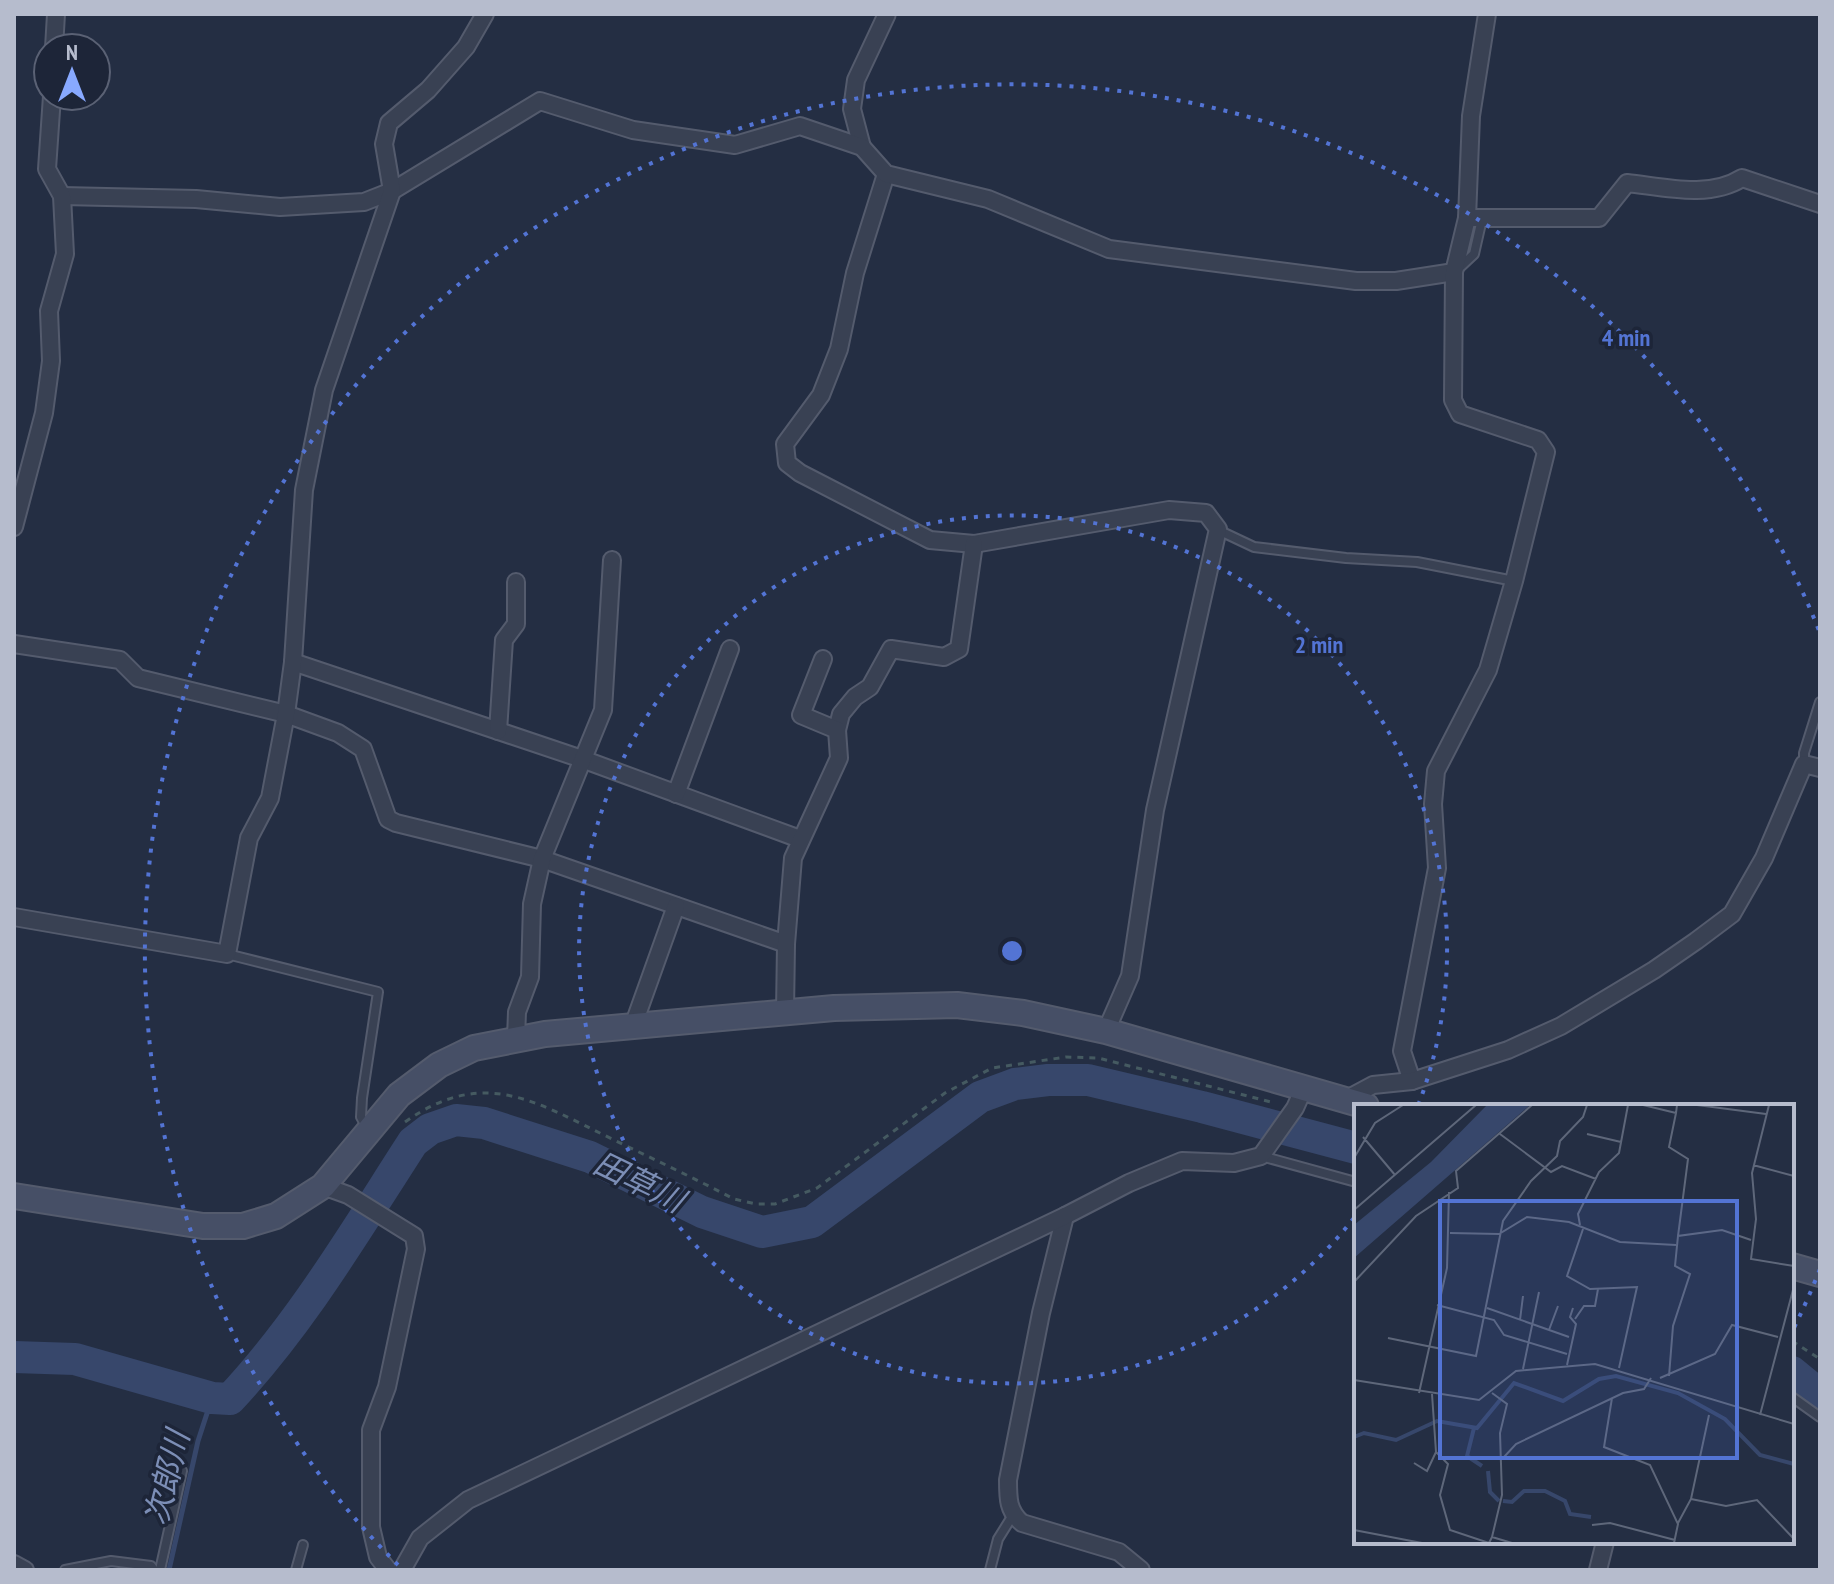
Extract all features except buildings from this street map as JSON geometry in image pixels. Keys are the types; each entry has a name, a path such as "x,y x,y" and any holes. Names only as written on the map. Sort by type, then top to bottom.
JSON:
{"street":[{"path":"14,917 227,954 249,838 270,798 286,714 293,662 304,490 324,390 392,191 384,144 389,123 428,90 466,47 485,14"},
{"path":"887,14 856,80 852,109 862,147 886,174 988,199 1109,249 1356,281 1396,281 1454,272"},
{"path":"1412,1081 1402,1051 1437,868 1433,804 1436,771 1488,670 1546,452 1538,440 1460,414 1453,400 1454,272 1475,218 1471,116 1487,14"},
{"path":"62,196 196,199 280,207 364,202 392,191 540,101 648,132 735,145 800,126 862,147"},
{"path":"14,527 44,413 51,361 49,311 65,254 62,196 47,169 51,112"},
{"path":"886,174 855,273 839,349 821,395 785,444 787,463 800,473 930,540 974,544 1169,510 1206,513 1218,529 1155,810 1130,976 1106,1031"},
{"path":"1475,218 1599,218 1627,183 1684,190 1727,187 1742,178 1820,204"},
{"path":"785,1012 786,944 793,858 839,758 837,730 841,714 855,697 870,687 891,649 944,657 959,649 974,544"},
{"path":"516,1038 517,1012 530,977 532,904 542,859 603,710 612,560"},
{"path":"498,731 504,640 516,624 516,582"},
{"path":"14,644 120,660 138,678 286,714 338,733 363,749 388,819 396,823 542,859 786,944"},
{"path":"676,794 730,649"},
{"path":"823,659 801,715 837,730"},
{"path":"293,662 582,759 800,839"},
{"path":"14,1196 203,1226 243,1226 276,1216 323,1186 399,1095 439,1065 474,1048 516,1038 785,1012 957,1005 1023,1013 1106,1031 1300,1098 1356,1103 1373,1085 1412,1081 1508,1050 1561,1026 1654,970 1732,914 1812,766"},
{"path":"633,1026 676,906"},
{"path":"402,1570 420,1538 468,1500 1129,1183 1182,1161 1234,1163 1261,1156 1300,1098"},
{"path":"323,1186 348,1195 414,1236 416,1249 387,1387 371,1430 371,1527 378,1557 388,1570"},
{"path":"1065,1216 1041,1313 1008,1480 1008,1502 1013,1515 1022,1523 1119,1552 1141,1570"},
{"path":"1794,1267 1820,1274"},
{"path":"1598,1570 1604,1544"},
{"path":"14,1564 25,1570"}],"lane":[{"path":"1218,529 1254,547 1346,558 1417,562 1514,581"},
{"path":"1812,766 1804,753 1820,702"},
{"path":"227,954 378,992 361,1117 369,1132"},
{"path":"1261,1156 1354,1181"},
{"path":"1794,1398 1820,1417"},
{"path":"65,1570 111,1561 151,1566 157,1570 182,1471"},
{"path":"990,1570 998,1539 1013,1515"},
{"path":"296,1570 303,1545"}],"path":[{"path":"405,1122 436,1102 454,1096 487,1093 530,1099 734,1199 775,1204 817,1188 945,1093 992,1068 1066,1057 1098,1058 1300,1098"},
{"path":"1794,1342 1820,1359"}],"waterway":[{"name":"田草川","path":"14,1357 75,1359 212,1398 230,1399 305,1307 413,1142 430,1129 456,1120 484,1123 590,1157 702,1212 762,1232 812,1222 980,1097 1015,1084 1088,1080 1354,1147"},
{"name":"田草川","path":"1794,1374 1820,1395"},
{"name":"次郎川","path":"169,1570 198,1441 212,1398"}]}
